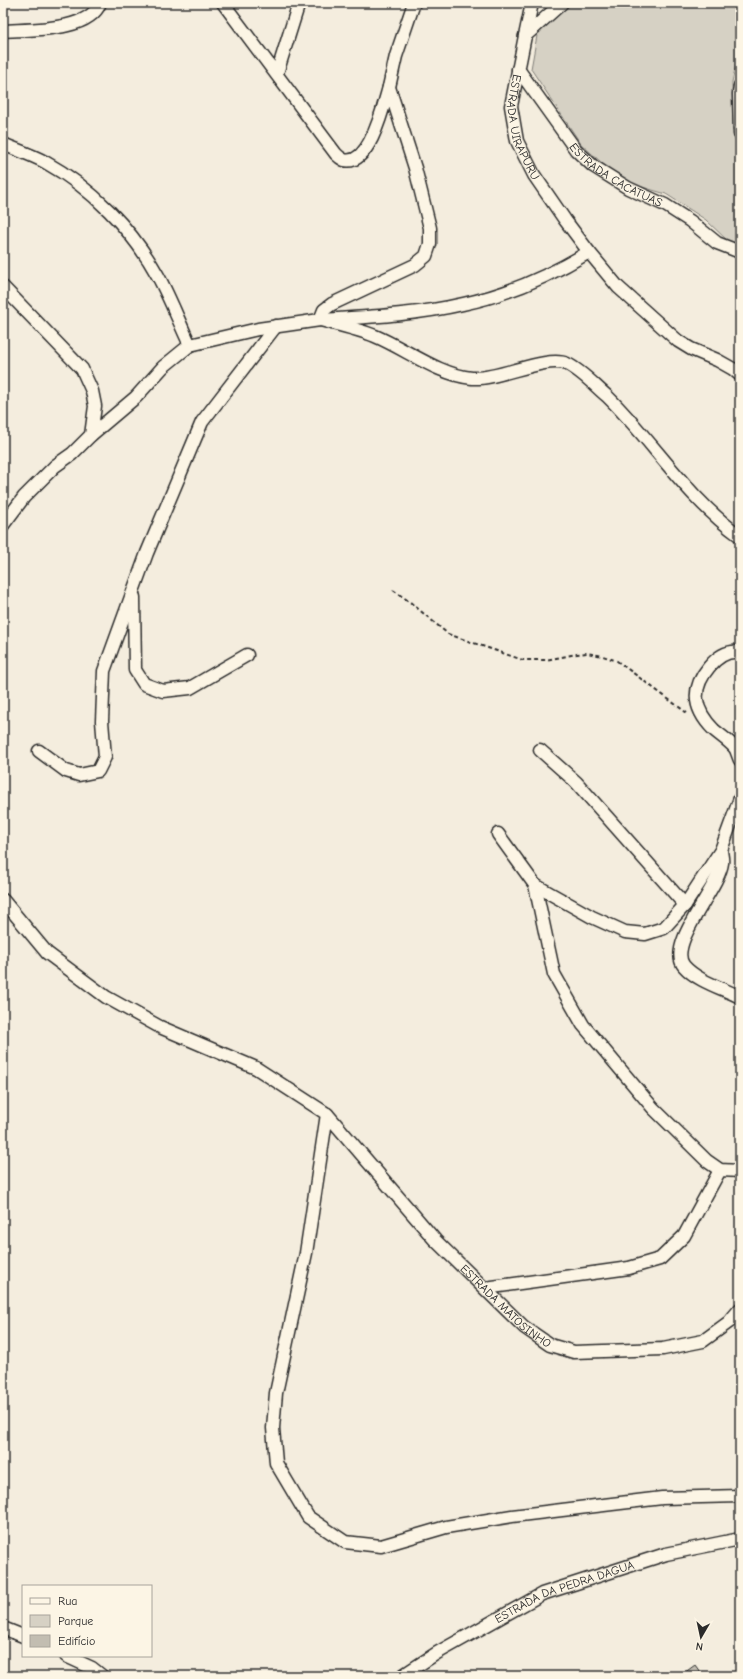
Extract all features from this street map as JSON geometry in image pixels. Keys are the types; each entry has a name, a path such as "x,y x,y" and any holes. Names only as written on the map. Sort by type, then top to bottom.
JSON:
{"street":[{"path":"3,31 59,28 93,14 100,3"},
{"path":"223,3 277,73 336,154 344,160 358,156 371,142 389,87 396,56 414,3"},
{"path":"277,73 299,3"},
{"name":"ESTRADA UIRAPURU","path":"532,3 511,106 517,141 534,175 589,252 618,286 678,342 717,360 733,369 740,375"},
{"path":"525,36 562,3"},
{"name":"ESTRADA CACATUAS","path":"518,70 576,150 593,166 628,188 665,205 690,221 717,243 740,252"},
{"path":"740,86 740,134"},
{"path":"320,320 324,310 332,304 415,265 426,256 430,244 430,228 423,198 389,87"},
{"path":"3,144 45,162 80,185 114,216 134,239 158,276 190,345"},
{"path":"3,525 24,497 55,466 72,454 91,435 136,398 163,367 190,345 229,335 276,326 320,320 380,316 463,304 536,280 566,266 589,252"},
{"path":"3,288 82,369 92,391 95,406 91,435"},
{"path":"320,320 375,336 452,374 473,378 501,374 546,363 558,362 567,364 597,387 622,411 703,505 740,536"},
{"path":"39,751 66,771 79,775 98,771 105,757 102,720 104,671 147,553 202,422 276,326"},
{"path":"134,590 135,670 144,684 164,691 190,688 247,656"},
{"path":"740,652 733,651 724,654 714,661 703,674 696,696 702,716 735,749 740,760"},
{"path":"540,750 576,782 685,904"},
{"path":"535,885 592,917 625,932 645,934 664,928 685,904 721,850 740,798"},
{"path":"498,834 535,885 554,974 583,1025 652,1108 707,1161 720,1170 740,1171"},
{"path":"721,850 722,863 715,883 689,927 680,951 683,964 696,976 740,997"},
{"name":"ESTRADA MATOSINHO","path":"3,900 47,953 106,997 160,1027 256,1068 327,1114 435,1240 531,1332 550,1345 574,1352 663,1349 703,1341 729,1322 740,1309"},
{"path":"327,1114 306,1253 276,1393 272,1428 276,1463 308,1518 345,1542 381,1546 446,1527 512,1516 662,1498 740,1496"},
{"path":"484,1288 629,1268 660,1259 684,1236 720,1170"},
{"name":"ESTRADA DA PEDRA DAGUA","path":"402,1676 437,1653 542,1594 666,1554 740,1539"},
{"path":"3,1628 22,1636"},
{"path":"68,1657 92,1668 102,1676"}],"path":[{"path":"393,590 410,602 448,634 523,660 546,660 582,654 603,656 617,661 686,712 702,716"}],"green space":[{"path":"571,3 740,3 740,47 732,82 733,130 740,144 740,244 729,242 706,220 666,194 622,181 581,144 531,69 538,30"}],"building":[{"path":"695,1665 703,1676 680,1676"}]}
